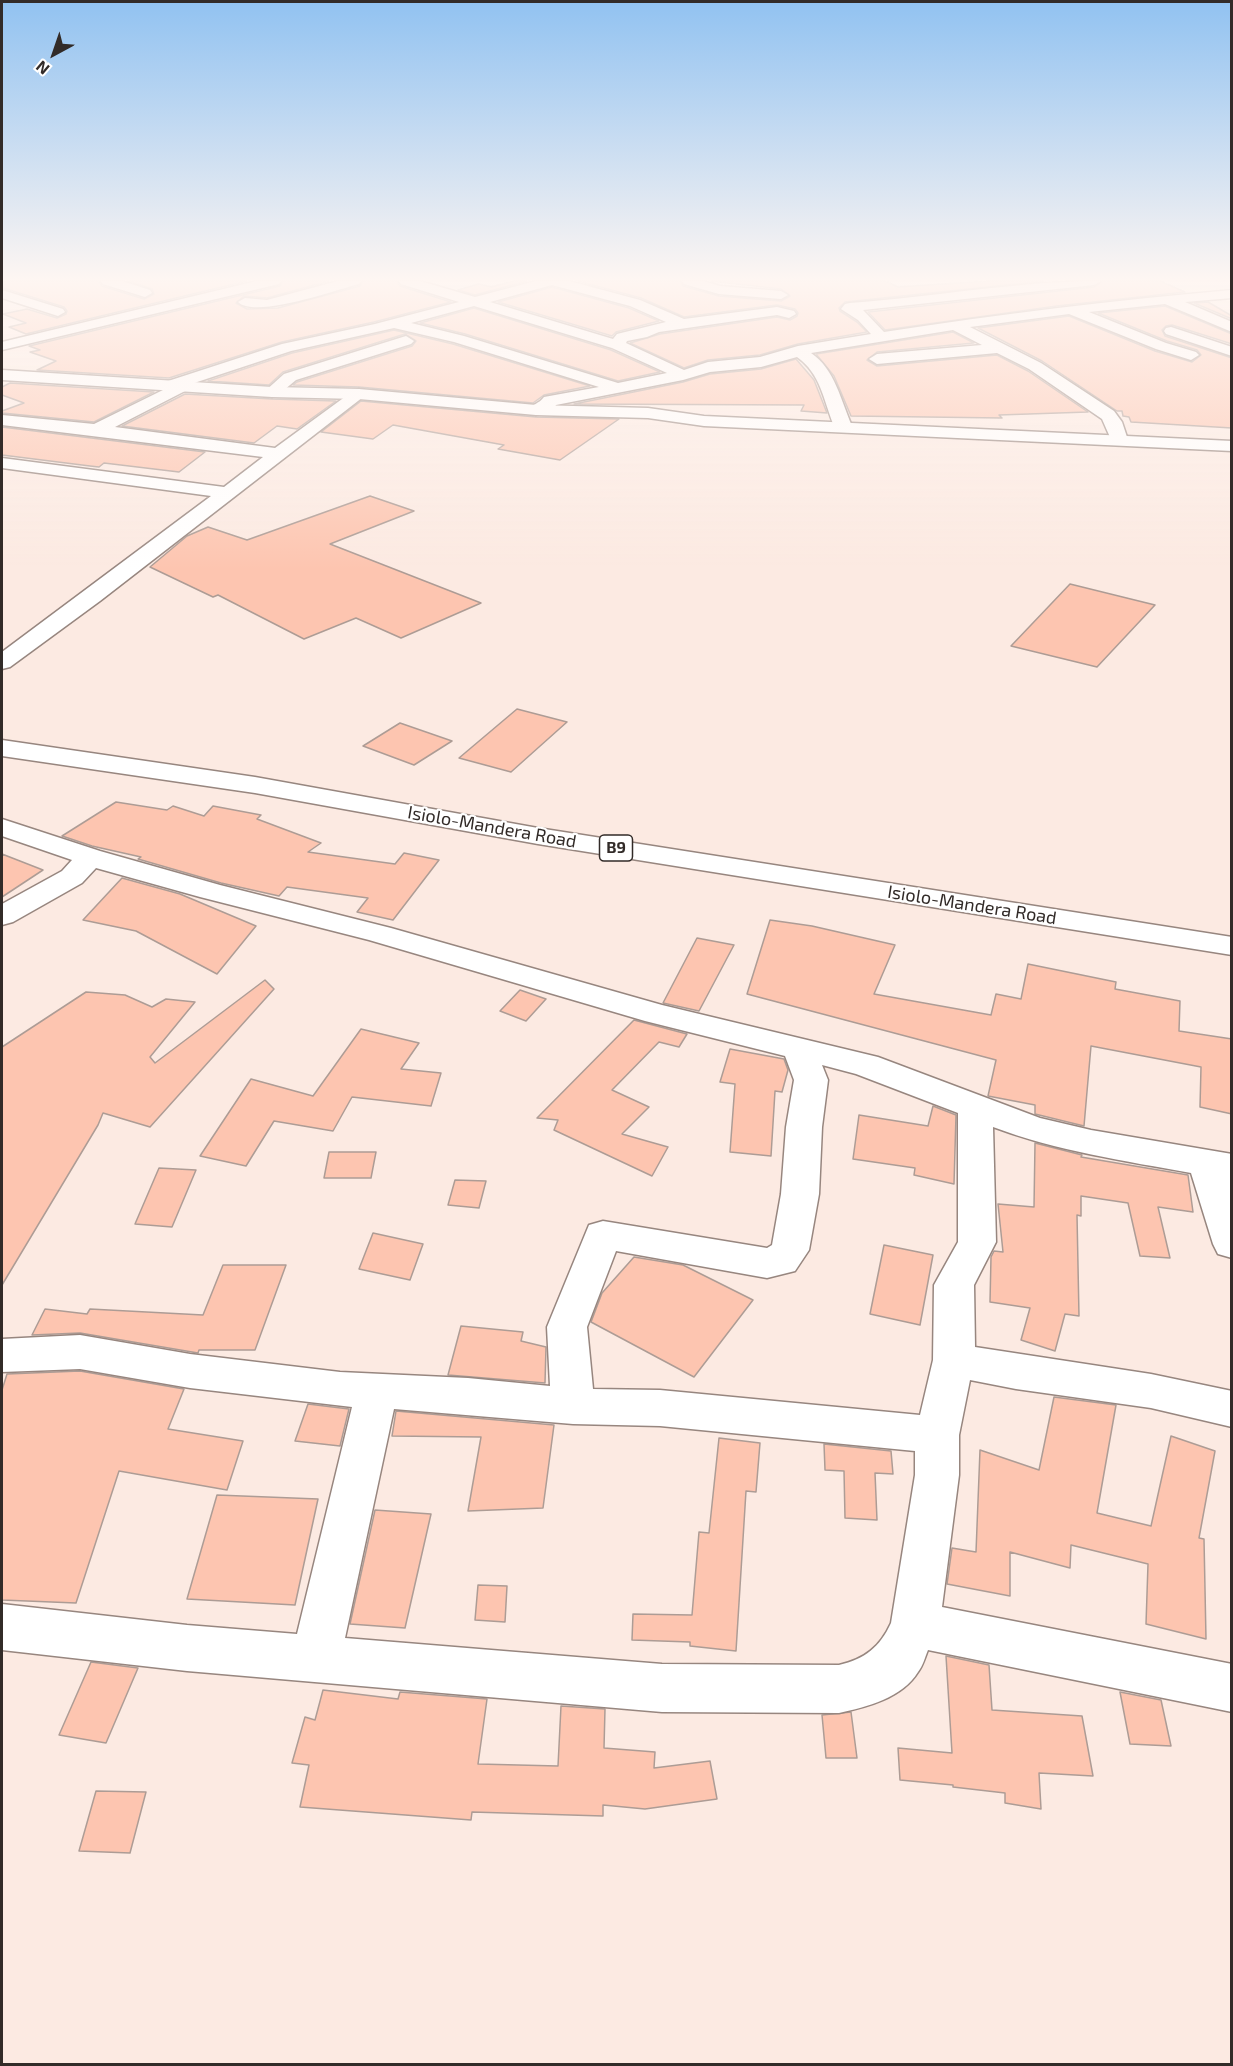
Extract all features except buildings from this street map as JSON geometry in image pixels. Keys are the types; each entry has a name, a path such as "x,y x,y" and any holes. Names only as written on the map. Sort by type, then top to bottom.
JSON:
{"main road":[{"path":"28,466 175,386 200,377"},
{"path":"272,392 290,377"},
{"path":"588,377 616,386"},
{"path":"536,410 547,406 550,401 616,386 668,377"},
{"path":"824,377 843,426"},
{"path":"1052,377 1108,415 1119,440"},
{"path":"5,378 272,392 359,394 536,410 648,413 704,421 1232,446"},
{"path":"2,662 75,611 276,454 359,394"},
{"path":"2,420 276,454"},
{"path":"2,463 228,493"},
{"name":"Isiolo-Mandera Road","path":"2,748 255,785 550,837 1232,946"},
{"path":"2,827 90,857 210,891 380,934 656,1014 866,1065 1032,1128 1091,1142 1219,1165 1232,1244"},
{"path":"2,916 72,877 90,857"},
{"path":"573,1406 567,1327 603,1235 767,1263 781,1261 790,1250 800,1194 804,1126 811,1080 799,1049"},
{"path":"2,1627 187,1648 662,1688 839,1689 863,1684 886,1671 901,1656 915,1625 937,1475 937,1435 954,1360 954,1285 977,1242 978,1185 975,1107"},
{"path":"2,1355 80,1352 190,1371 377,1392 468,1396 573,1406 660,1408 937,1435"},
{"path":"954,1360 1016,1372 1151,1391 1232,1409"},
{"path":"316,1659 377,1392"},
{"path":"915,1625 1232,1688"}]}
